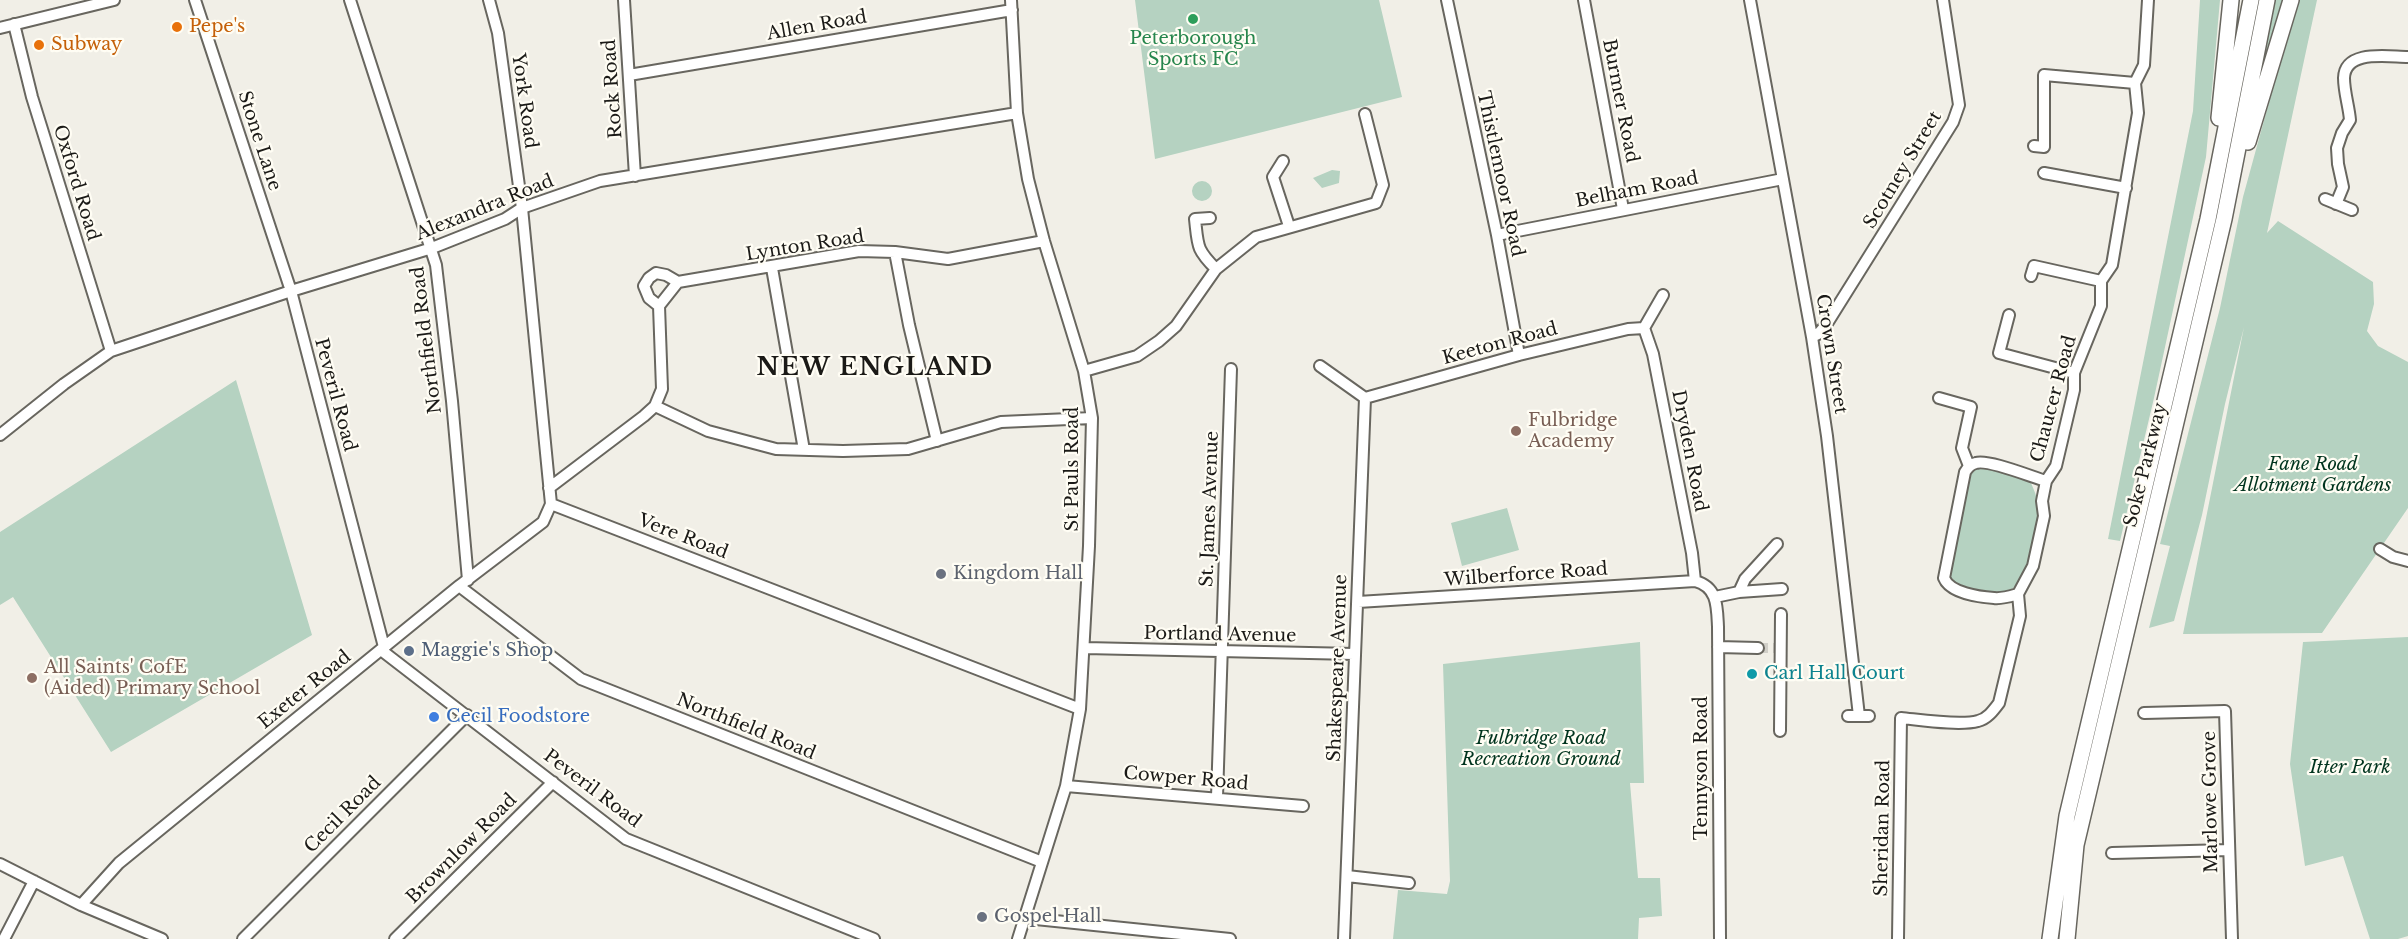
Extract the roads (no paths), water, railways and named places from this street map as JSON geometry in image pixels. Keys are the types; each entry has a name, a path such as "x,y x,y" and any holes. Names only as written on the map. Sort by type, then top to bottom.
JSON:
{"highway":[{"path":"2208,219 2231,0"},
{"name":"Soke Parkway","path":"2050,939 2067,816 2208,219 2251,0"},
{"name":"Soke Parkway","path":"2067,939 2076,845 2224,219 2267,0"},
{"path":"2224,219 2291,0"}],"street":[{"path":"0,28 114,0"},
{"name":"Stone Lane","path":"195,0 291,291"},
{"name":"Northfield Road","path":"350,0 436,265 452,401 463,583 581,679 1042,862"},
{"name":"York Road","path":"489,0 498,33 522,208"},
{"name":"Rock Road","path":"624,0 635,176"},
{"name":"Thistlemoor Road","path":"1447,0 1497,235 1519,355"},
{"name":"Burmer Road","path":"1584,0 1623,208"},
{"name":"Crown Street","path":"1750,0 1812,337 1827,436 1859,716"},
{"name":"Scotney Street","path":"1812,337 1826,325 1953,122 1959,105 1943,0"},
{"name":"Chaucer Road","path":"1901,718 1968,723 1979,721 1991,714 1999,703 2020,616 2018,594 2033,566 2044,516 2042,501 2046,481 2056,466 2074,390 2074,373 2101,306 2101,281 2112,265 2138,113 2135,83 2144,64 2148,0"},
{"name":"Allen Road","path":"628,75 1011,5"},
{"name":"St Pauls Road","path":"1011,5 1017,113 1028,179 1044,241 1084,371 1092,418 1085,648 1080,709 1066,786 1018,939"},
{"name":"Oxford Road","path":"14,24 32,97 111,351"},
{"path":"2352,210 2331,201 2343,186 2337,148 2350,120 2344,76 2350,64 2360,57 2408,57"},
{"path":"2034,146 2043,147 2044,75 2135,83"},
{"name":"Alexandra Road","path":"0,435 111,351 291,291 432,248 505,219 522,208 600,181 1017,113"},
{"path":"1084,371 1137,356 1159,341 1176,326 1216,269 1256,237 1376,203 1383,185 1365,114"},
{"path":"1283,161 1273,177 1289,226"},
{"path":"2053,170 2126,188"},
{"name":"Belham Road","path":"1497,235 1623,208 1783,179"},
{"path":"522,208 551,504"},
{"path":"1210,218 1195,219 1199,252 1216,269"},
{"name":"Lynton Road","path":"655,405 662,389 659,306 649,298 644,286 648,278 656,273 666,275 678,282 859,252 895,252 948,258 1044,241"},
{"path":"895,252 909,325 937,441"},
{"path":"2022,263 2033,271 2101,281"},
{"path":"772,268 804,450"},
{"path":"659,306 678,282"},
{"name":"Peveril Road","path":"291,291 382,648 626,838 874,939"},
{"path":"1644,328 1664,296"},
{"path":"2009,315 1999,353 2074,373"},
{"name":"Keeton Road","path":"1365,398 1519,355 1628,329 1644,328"},
{"name":"Dryden Road","path":"1644,328 1656,366 1692,553 1695,581"},
{"path":"1320,366 1365,398"},
{"name":"St. James Avenue","path":"1217,797 1231,369"},
{"name":"Shakespeare Avenue","path":"1345,934 1365,398"},
{"path":"1939,398 1971,407 1962,448 1969,466"},
{"path":"549,488 644,416 655,405 708,431 776,449 804,450 908,449 1001,422 1092,418"},
{"path":"2018,594 1995,598 1953,589 1946,584 1944,578 1965,472 1969,466 1978,462 2010,469 2046,481"},
{"name":"Exeter Road","path":"81,905 119,863 382,648 543,522 551,504"},
{"name":"Vere Road","path":"551,504 1080,709"},
{"path":"1739,592 1745,579 1777,544"},
{"path":"2380,549 2408,561"},
{"path":"1695,581 1708,586 1715,597 1739,592 1782,589"},
{"name":"Wilberforce Road","path":"1358,602 1695,581"},
{"name":"Tennyson Road","path":"1715,597 1718,647 1720,939"},
{"path":"1780,731 1778,648 1781,614"},
{"path":"1718,647 1758,648"},
{"name":"Portland Avenue","path":"1085,648 1354,654"},
{"name":"Marlowe Grove","path":"2144,713 2225,711 2232,939"},
{"name":"Cecil Road","path":"243,939 467,715"},
{"name":"Sheridan Road","path":"1898,939 1901,718"},
{"name":"Brownlow Road","path":"395,939 553,782"},
{"name":"Cowper Road","path":"1066,786 1304,806"},
{"path":"2112,854 2228,850"},
{"path":"0,864 81,905 162,939"},
{"path":"1347,876 1408,883"},
{"path":"4,939 33,881"},
{"path":"1026,918 1230,939"}],"tunnel":[{"path":"1758,648 1775,648"}],"place":[{"name":"Peterborough Sports FC","path":"1193,19"},
{"name":"Pepe's","path":"177,27"},
{"name":"Subway","path":"39,45"},
{"name":"Fulbridge Academy","path":"1516,431"},
{"name":"Kingdom Hall","path":"941,574"},
{"name":"Maggie's Shop","path":"409,651"},
{"name":"Carl Hall Court","path":"1752,674"},
{"name":"All Saints' CofE (Aided) Primary School","path":"32,678"},
{"name":"Cecil Foodstore","path":"434,717"},
{"name":"Gospel Hall","path":"982,917"}],"district":[{"name":"NEW ENGLAND","path":"875,368"}],"park label":[{"name":"Fane Road Allotment Gardens","path":"2313,475"},
{"name":"Fulbridge Road Recreation Ground","path":"1541,750"},
{"name":"Itter Park","path":"2350,768"}]}
